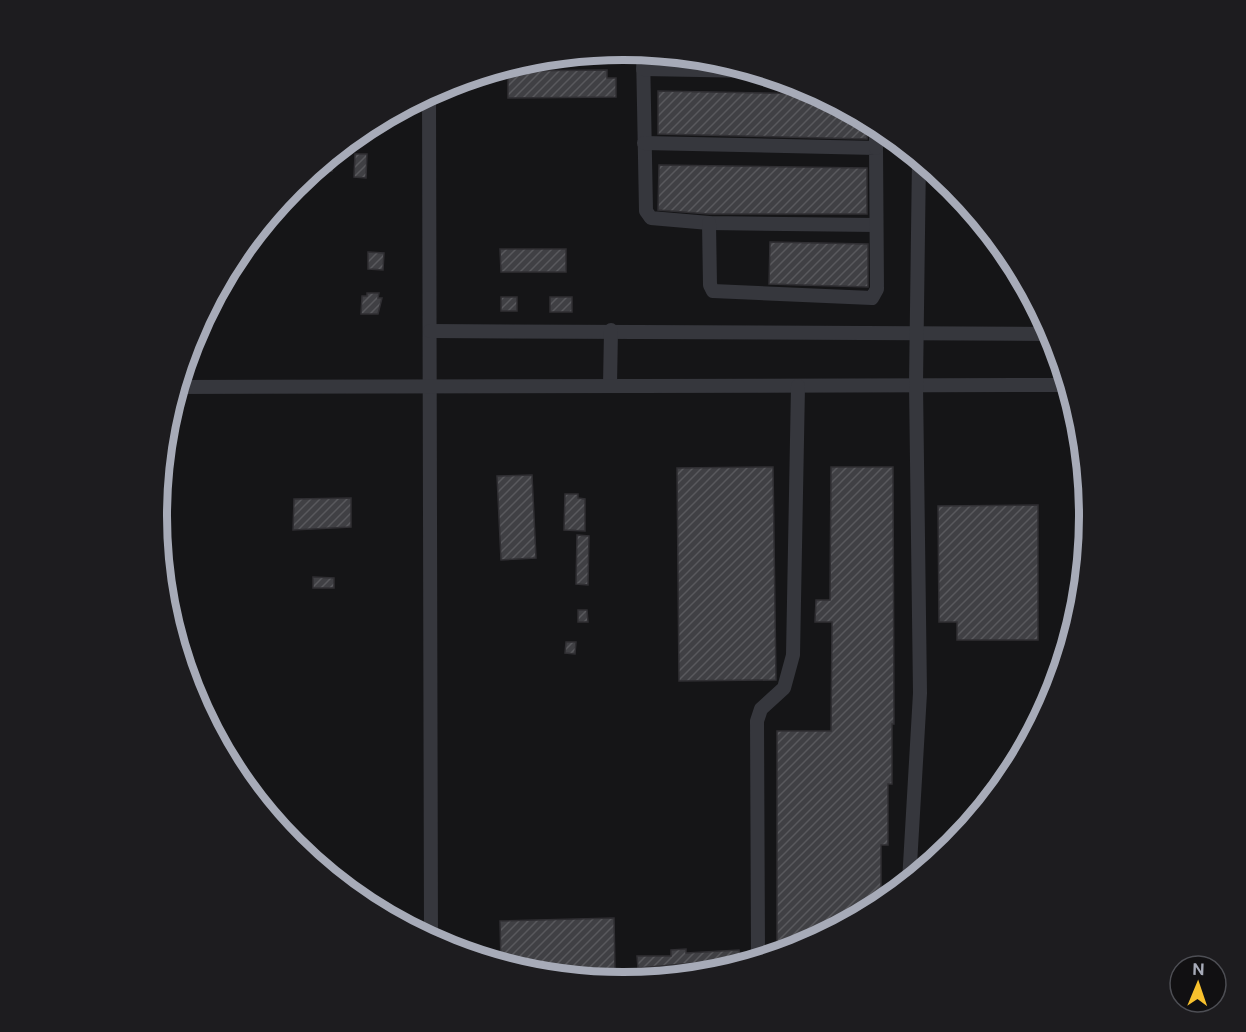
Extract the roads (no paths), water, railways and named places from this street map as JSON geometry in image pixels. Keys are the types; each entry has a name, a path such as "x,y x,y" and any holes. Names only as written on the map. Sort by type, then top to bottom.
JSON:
{"street":[{"path":"643,61 647,215 662,220 710,223 876,225"},
{"path":"643,69 718,70"},
{"path":"429,103 431,929"},
{"path":"710,223 710,285 713,291 867,299 875,295 877,289 876,137"},
{"path":"644,143 876,148"},
{"path":"910,871 920,693 916,384 919,169"},
{"path":"430,331 611,330 1041,334"},
{"path":"610,385 611,330"},
{"path":"186,387 1059,385"},
{"path":"758,950 757,721 760,709 784,688 793,655 798,386"}]}
